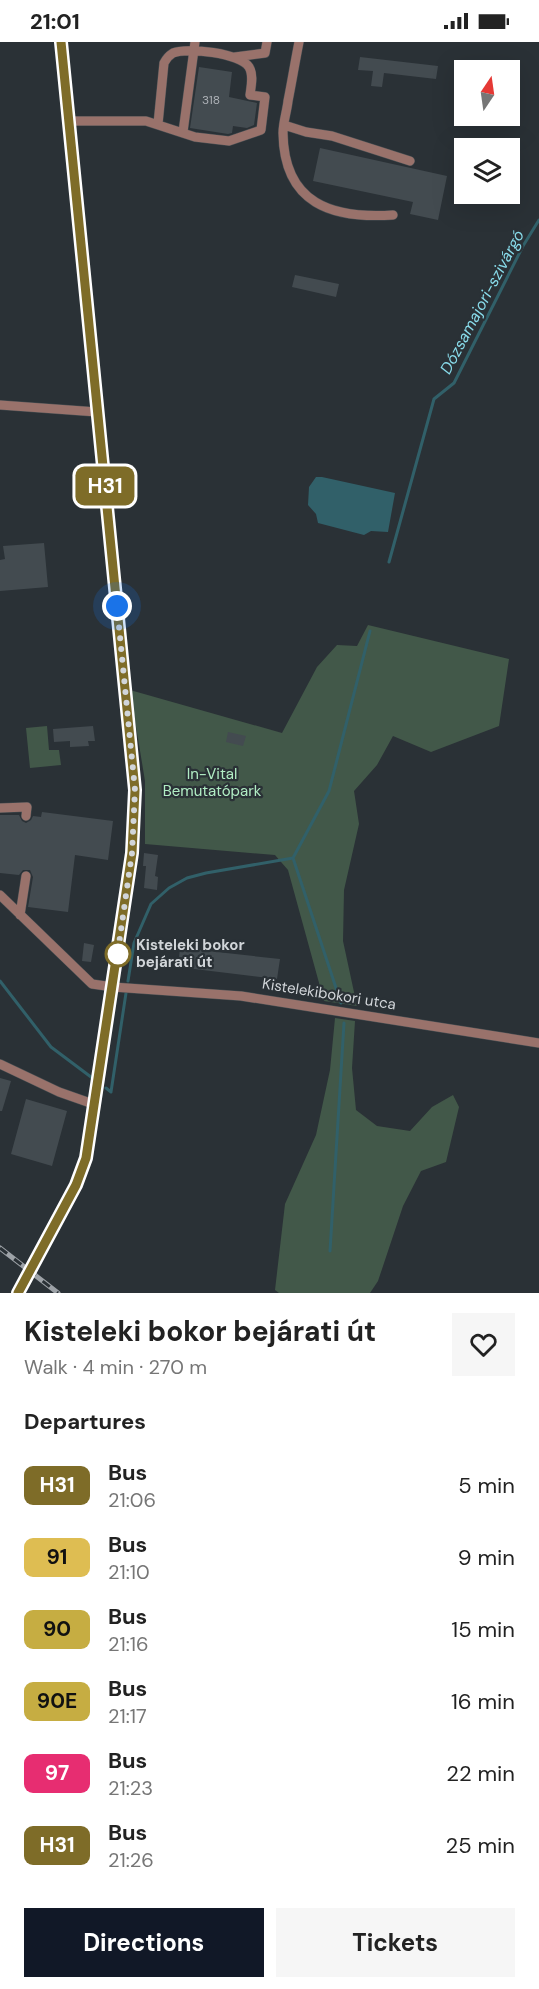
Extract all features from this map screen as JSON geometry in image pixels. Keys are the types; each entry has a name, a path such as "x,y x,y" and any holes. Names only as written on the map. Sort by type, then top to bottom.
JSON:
{"street":[{"path":"18,1293 80,1177 86,1158 96,1105 132,853 135,790 61,42"},
{"path":"235,57 265,53 267,42"},
{"path":"299,42 284,125 285,150 290,171 299,187 312,200 336,211 364,217 393,215"},
{"path":"68,121 146,121 195,137 229,141 261,130 265,97 250,95 252,75 250,69 242,61 235,57 195,47 173,53 165,60 158,124"},
{"path":"183,132 195,47"},
{"path":"284,125 306,132 332,136 410,161"},
{"path":"0,405 98,412"},
{"path":"0,808 27,807 27,816"},
{"path":"20,915 26,876"},
{"name":"Kistelekibokori utca","path":"0,895 92,984 241,996 539,1043"},
{"path":"0,1064 59,1092 96,1105"}],"green space":[{"name":"In-Vital Bemutatópark","path":"368,625 509,659 499,726 431,752 393,736 377,765 354,791 359,824 344,890 343,941 357,1006 324,1001 288,870 275,855 145,844 145,781 130,690 282,733 317,667 337,645 357,646"},
{"path":"47,726 49,750 59,750 61,765 30,768 26,728"},
{"path":"335,1018 355,1021 352,1068 356,1110 377,1126 410,1131 432,1107 453,1095 459,1107 446,1162 421,1171 403,1206 378,1281 370,1293 279,1293 275,1290 285,1204 316,1135 330,1070"}],"water":[{"path":"316,477 395,493 388,532 371,531 364,535 318,523 316,514 308,505 309,487"}],"building":[{"path":"360,57 438,66 436,79 384,73 382,87 371,86 373,71 358,70"},
{"path":"199,67 232,72 229,97 257,103 254,125 247,128 233,126 232,133 228,134 190,128"},
{"path":"320,148 447,176 438,220 410,214 413,202 313,181"},
{"path":"295,275 339,284 336,297 292,287"},
{"path":"44,543 48,587 0,591 0,560 5,559 3,546"},
{"path":"93,726 95,741 88,741 89,746 70,747 70,741 54,742 53,729"},
{"path":"228,732 246,736 243,746 226,742"},
{"path":"42,812 113,821 108,860 75,855 68,912 28,907 33,877 30,870 23,870 19,875 0,873 0,815 19,815 26,823 33,816 41,817"},
{"path":"144,853 158,855 155,876 158,877 157,890 144,888 146,866 143,866"},
{"path":"84,943 94,945 91,962 82,961"},
{"path":"180,948 280,959 277,979 178,967"},
{"path":"0,1078 11,1081 2,1111 0,1111"},
{"path":"26,1099 67,1111 52,1166 11,1154"}],"waterway":[{"name":"Dózsamajori-szivárgó","path":"389,562 434,399 454,383 523,246 539,220"},
{"name":"Dózsamajori-szivárgó","path":"128,981 134,943 151,904 169,888 187,878 206,873 293,858 329,791 370,631"},
{"path":"293,858 341,1003"},
{"name":"Dózsamajori-szivárgó","path":"0,981 51,1047 95,1080"},
{"path":"106,1088 111,1092 126,993"},
{"path":"330,1251 344,1023"}],"railway":[{"path":"0,1248 58,1293"}],"bus line":[{"name":"H31","path":"18,1293 76,1185 86,1158 96,1105 132,853 135,790 61,42"}],"place":[{"name":"Kisteleki bokor bejárati út","path":"118,954"}],"route":[{"path":"117,606 135,790 132,853 116,965 118,954"}]}
